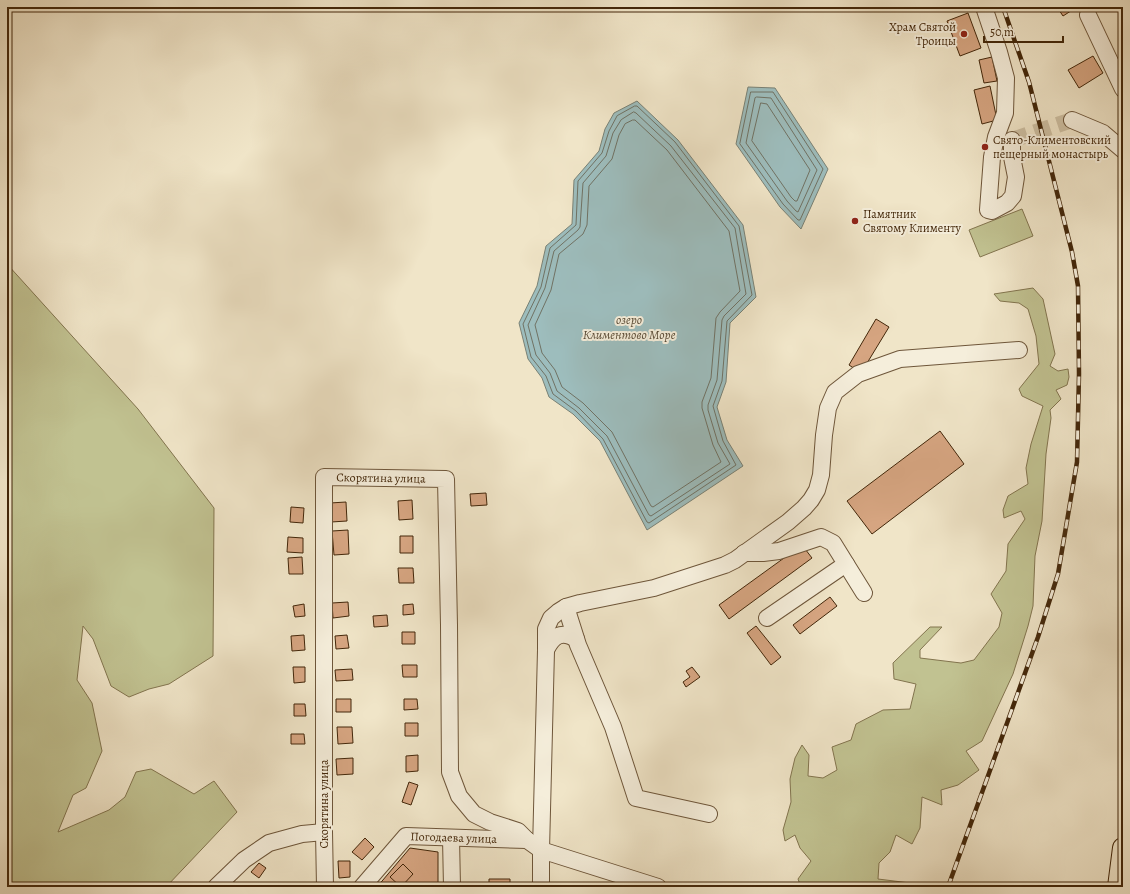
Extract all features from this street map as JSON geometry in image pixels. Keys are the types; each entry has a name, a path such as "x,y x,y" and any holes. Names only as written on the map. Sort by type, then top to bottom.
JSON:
{"main road":[{"path":"1118,887 1123,848"}],"street":[{"path":"984,7 1006,78 1005,114 996,137 992,157 988,210 992,211 1007,203 1013,196 1016,177 1012,157 1012,140"},
{"path":"1088,15 1123,89"},
{"path":"1072,120 1103,133 1123,150"},
{"path":"541,887 546,629 551,618 566,607 654,588 725,565 735,560 744,552 788,522 811,500 816,490 821,475 828,408 835,392 858,374 900,359 1019,350"},
{"name":"Скорятина улица","path":"324,887 324,477 446,479 450,772 460,796 474,814 490,822 518,831 527,840"},
{"path":"744,552 762,553 779,551 821,537 833,543 864,593"},
{"path":"767,618 846,564"},
{"path":"566,607 576,639 613,728 636,798 709,814"},
{"path":"546,650 550,642 563,634 570,635 576,639"},
{"path":"216,887 244,860 269,843 302,834 324,832"},
{"name":"Погодаева улица","path":"362,887 406,836 527,840"},
{"path":"451,838 452,887"},
{"path":"527,840 541,850 658,887"}],"green space":[{"path":"1022,209 1033,236 980,257 969,230"},
{"path":"7,264 138,409 214,508 213,656 169,684 149,689 129,697 111,686 93,639 83,626 77,680 92,703 102,751 86,788 73,795 58,832 109,810 125,797 136,772 151,769 194,794 214,781 237,812 166,887 7,887"},
{"path":"1033,288 1043,299 1055,354 1050,366 1058,371 1068,369 1069,377 1067,385 1056,390 1061,399 1050,410 1051,418 1046,454 1042,521 1035,556 1033,606 1028,626 1013,674 982,741 966,751 979,770 958,785 941,790 942,805 922,797 920,828 912,844 896,835 890,852 879,863 878,879 910,883 909,887 801,887 798,879 811,861 800,848 795,835 785,841 783,830 791,802 790,779 795,758 802,745 809,755 808,776 823,778 837,770 832,747 851,740 856,724 883,710 910,709 916,684 894,679 893,663 930,627 942,627 920,650 920,658 961,663 974,660 999,627 1002,613 991,594 1006,571 1008,544 1025,519 1021,511 1004,518 1003,510 1008,496 1028,484 1026,468 1031,444 1043,406 1022,396 1019,389 1039,364 1036,336 1028,309 1019,303 1000,301 994,294"}],"water":[{"path":"748,87 775,88 828,169 801,229 780,207 736,144"},
{"name":"озеро Климентово Море","path":"637,101 678,140 743,225 756,297 730,323 726,382 717,407 727,440 743,466 647,530 600,441 573,414 549,397 542,378 528,359 519,323 537,286 546,246 572,224 574,180 599,151 605,129 614,113"}],"building":[{"path":"1057,7 1077,7 1063,16"},
{"name":"Храм Святой Троицы","path":"968,13 981,48 960,56 947,21"},
{"path":"1093,56 1103,73 1079,88 1068,70"},
{"path":"992,57 997,81 984,83 979,60"},
{"path":"990,86 997,120 982,124 974,90"},
{"path":"876,319 889,327 861,373 849,365"},
{"path":"940,431 964,464 872,534 847,501"},
{"path":"486,493 487,505 471,506 470,494"},
{"path":"412,500 413,519 399,520 398,501"},
{"path":"346,502 347,521 331,522 330,503"},
{"path":"291,507 304,508 303,523 290,522"},
{"path":"348,530 349,554 334,555 332,531"},
{"path":"400,536 413,536 413,553 400,553"},
{"path":"288,537 303,538 303,553 287,552"},
{"path":"802,545 812,558 729,619 719,605"},
{"path":"302,557 303,574 289,574 288,558"},
{"path":"398,568 413,568 414,583 399,583"},
{"path":"830,597 837,606 800,634 793,625"},
{"path":"348,602 349,616 333,618 332,603"},
{"path":"304,604 305,616 295,617 293,606"},
{"path":"413,604 414,614 403,615 403,605"},
{"path":"387,615 388,626 374,627 373,616"},
{"path":"756,626 781,657 771,665 747,633"},
{"path":"402,632 415,632 415,644 402,644"},
{"path":"304,635 305,650 292,651 291,636"},
{"path":"347,635 349,648 336,649 335,636"},
{"path":"402,665 417,665 417,677 403,677"},
{"path":"293,667 305,667 305,682 294,683"},
{"path":"692,667 700,677 686,687 683,682 690,677 686,671"},
{"path":"352,669 353,680 336,681 335,670"},
{"path":"336,699 351,699 351,712 336,712"},
{"path":"404,699 417,699 418,709 404,710"},
{"path":"294,704 305,704 306,716 294,716"},
{"path":"405,723 418,723 418,736 405,736"},
{"path":"337,727 352,727 353,743 338,744"},
{"path":"291,734 304,734 305,744 291,744"},
{"path":"418,755 418,771 406,772 406,756"},
{"path":"353,758 353,774 337,775 336,759"},
{"path":"409,782 418,785 411,805 402,802"},
{"path":"365,838 374,847 362,860 352,852"},
{"path":"410,848 438,852 438,887 377,887"},
{"path":"338,861 350,861 350,877 339,878"},
{"path":"259,863 266,868 259,878 251,872"},
{"path":"403,864 413,874 401,887 390,877"},
{"path":"489,879 510,879 510,887 489,887"}],"tunnel":[{"path":"1012,140 1072,120"}],"railway":[{"path":"948,887 1038,637 1058,574 1077,462 1079,374 1078,286 1072,252 1029,82 1003,7"}],"place":[{"name":"Храм Святой Троицы","path":"964,34"},
{"name":"Свято-Климентовский пещерный монастырь","path":"985,147"},
{"name":"Памятник Святому Клименту","path":"855,221"}]}
